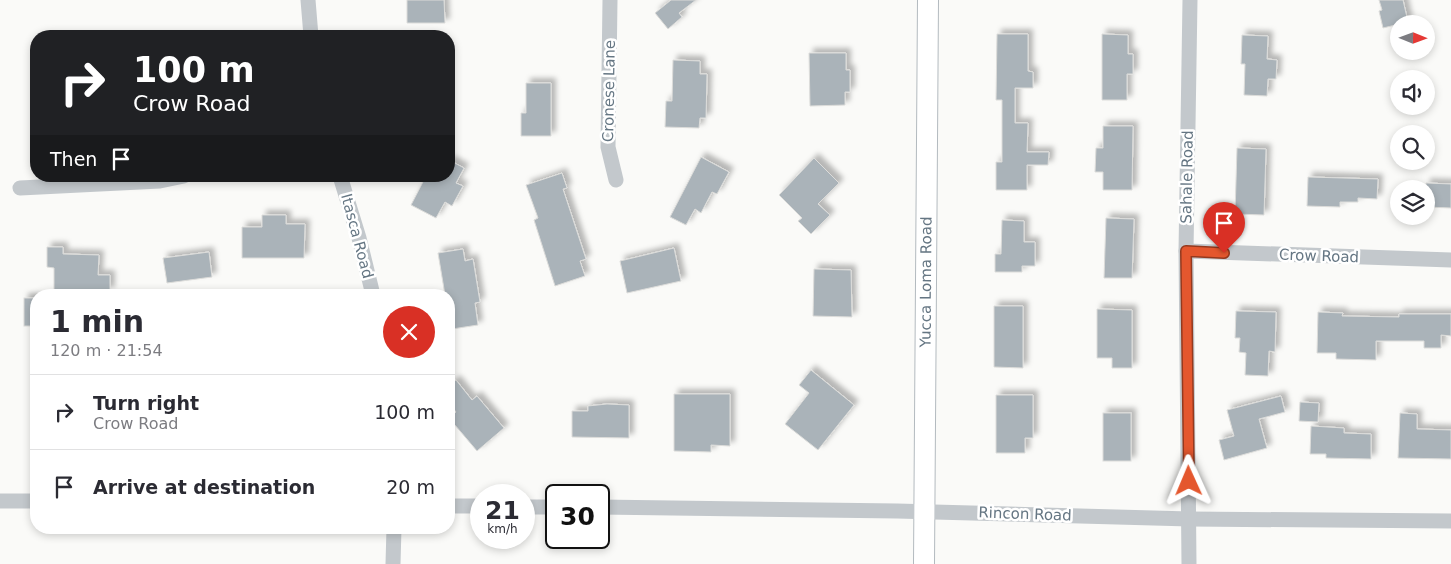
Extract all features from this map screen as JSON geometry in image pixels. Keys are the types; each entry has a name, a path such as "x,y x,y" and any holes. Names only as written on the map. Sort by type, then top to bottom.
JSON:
{"main road":[{"name":"Yucca Loma Road","path":"924,564 928,0"}],"street":[{"path":"308,0 310,30"},
{"name":"Cronese Lane","path":"610,0 608,147 616,180"},
{"name":"Sahale Road","path":"1189,564 1186,251 1190,0"},
{"path":"20,188 140,182"},
{"name":"Itasca Road","path":"342,182 359,238 372,289"},
{"name":"Crow Road","path":"1186,251 1451,260"},
{"path":"0,500 30,501"},
{"path":"455,506 470,506"},
{"name":"Rincon Road","path":"610,507 925,511 1190,519 1451,521"},
{"path":"393,564 394,534"}],"building":[{"path":"407,0 444,0 445,23 407,23"},
{"path":"671,0 696,0 679,13 682,17 668,29 655,13"},
{"path":"1379,0 1403,0 1406,15 1390,15 1390,26 1383,28 1379,11 1382,10"},
{"path":"997,34 1028,34 1028,71 1033,72 1033,88 1015,88 1015,123 1028,123 1027,152 1049,152 1048,165 1027,165 1027,190 996,190 996,162 1002,162 1002,100 996,100"},
{"path":"1102,34 1128,35 1128,54 1133,54 1133,74 1127,74 1127,100 1102,100"},
{"path":"1242,35 1268,36 1267,59 1277,60 1276,79 1268,79 1267,96 1244,95 1245,64 1241,64"},
{"path":"809,53 846,53 846,70 850,70 850,92 845,92 845,105 810,106"},
{"path":"673,60 700,61 700,74 707,74 706,118 700,118 699,128 665,127 666,101 672,101"},
{"path":"526,83 551,83 551,136 521,136 521,113 526,113"},
{"path":"1103,126 1133,126 1132,190 1103,190 1103,172 1095,172 1096,148 1103,148"},
{"path":"1237,148 1266,149 1264,215 1235,214"},
{"path":"701,157 729,172 717,194 712,192 701,213 695,209 686,225 670,217"},
{"path":"814,158 839,183 818,204 830,215 811,234 798,221 802,218 779,195"},
{"path":"455,163 464,168 456,183 463,186 452,206 445,202 436,218 411,205 423,182 455,182"},
{"path":"562,173 567,188 563,189 586,259 580,261 585,276 555,286 534,220 538,218 526,185"},
{"path":"1308,177 1378,179 1377,199 1358,198 1358,202 1340,202 1340,207 1307,206"},
{"path":"1435,183 1451,184 1451,208 1435,207"},
{"path":"262,215 286,215 286,224 305,224 304,258 242,258 242,227 262,227"},
{"path":"1106,218 1134,219 1132,278 1104,278"},
{"path":"1002,220 1024,221 1024,242 1035,242 1035,266 1022,266 1022,272 995,272 995,254 1001,254"},
{"path":"47,247 63,247 63,254 99,255 98,275 110,275 110,289 54,289 54,268 47,267"},
{"path":"674,248 681,281 627,293 620,261"},
{"path":"463,249 465,261 473,259 480,302 475,303 478,325 455,329 455,289 444,289 438,253"},
{"path":"209,252 212,277 167,283 163,258"},
{"path":"814,269 851,270 852,317 813,316"},
{"path":"24,298 30,298 30,326 24,326"},
{"path":"994,306 1023,306 1023,368 994,367"},
{"path":"1097,309 1132,310 1132,368 1112,368 1112,358 1097,358"},
{"path":"1236,311 1276,312 1275,352 1269,351 1268,376 1245,375 1246,353 1239,352 1240,338 1235,338"},
{"path":"1318,312 1343,313 1342,316 1399,317 1399,314 1451,314 1451,336 1441,335 1441,348 1424,348 1424,341 1376,341 1376,360 1336,359 1336,353 1317,353"},
{"path":"811,370 854,405 818,450 785,424 809,393 799,385"},
{"path":"455,381 472,400 477,396 504,428 477,451 455,425"},
{"path":"674,394 730,394 730,446 711,445 711,452 674,451"},
{"path":"996,395 1033,395 1033,438 1025,438 1025,453 996,453"},
{"path":"1281,396 1285,412 1259,419 1267,448 1224,460 1219,440 1234,436 1227,410"},
{"path":"1300,402 1319,403 1318,422 1299,421"},
{"path":"607,404 629,405 629,438 572,437 572,411 588,411 588,406"},
{"path":"1103,413 1131,413 1131,461 1103,461"},
{"path":"1400,413 1417,414 1417,429 1451,430 1451,459 1398,458"},
{"path":"1311,426 1344,428 1344,433 1371,434 1371,459 1326,458 1326,454 1310,454"}],"route":[{"path":"1189,481 1186,251 1224,253"}]}
